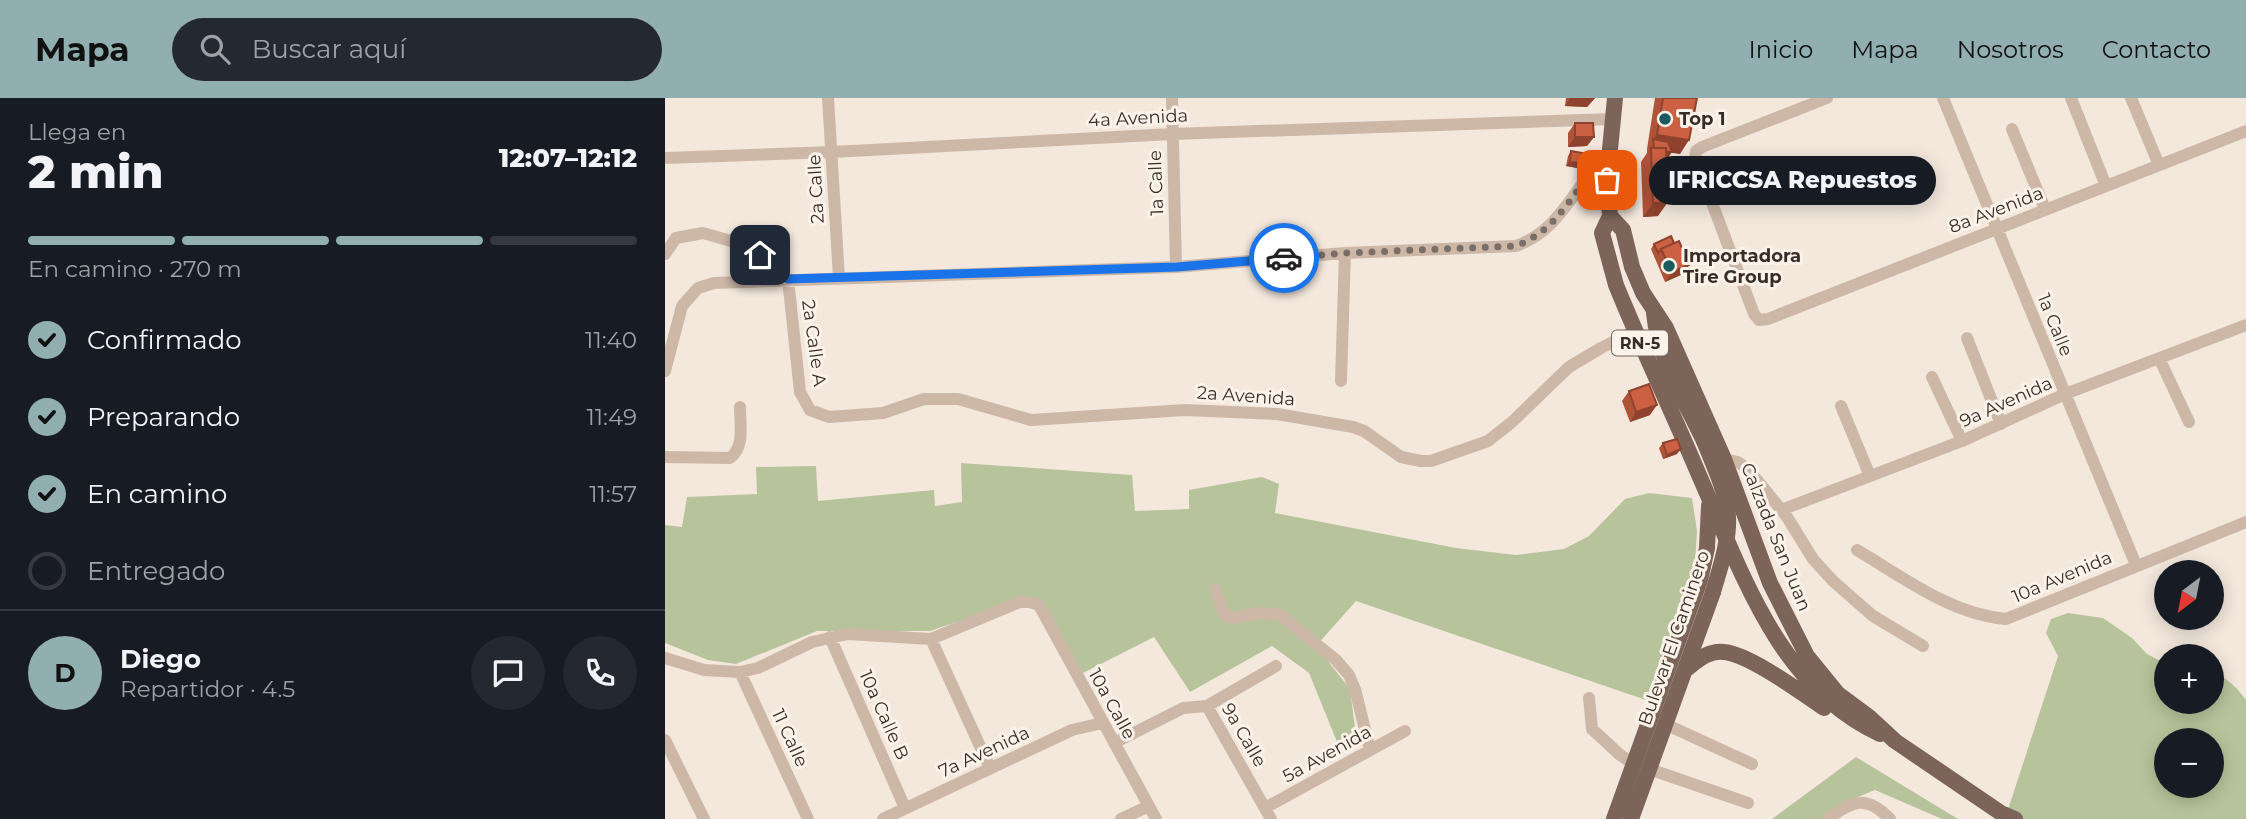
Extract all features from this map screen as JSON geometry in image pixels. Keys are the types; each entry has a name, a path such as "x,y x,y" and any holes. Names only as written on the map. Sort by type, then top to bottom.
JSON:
{"main road":[{"name":"Calzada San Juan","path":"1615,98 1607,180 1610,216 1602,233 1606,256 1635,331 1755,599 1794,665 1821,695 1862,726 1895,741"},
{"name":"Calzada San Juan","path":"1610,216 1623,230 1632,267 1643,293 1666,328 1725,464 1770,583 1807,656 1838,694 1895,741"},
{"name":"Bulevar El Caminero","path":"1614,819 1665,724 1713,592 1729,525 1721,484 1655,332 1654,312"},
{"path":"1698,472 1725,464"},
{"name":"Bulevar El Caminero","path":"1631,819 1641,767 1700,580 1707,548 1709,500"},
{"path":"1685,670 1710,653 1723,651 1732,654 1751,662 1871,738 1895,741"},
{"name":"RN-5","path":"1895,741 2001,813 2015,819"}],"street":[{"name":"2a Calle","path":"828,98 839,278"},
{"name":"1a Calle","path":"1172,98 1177,267"},
{"name":"1a Calle","path":"1943,98 2136,565"},
{"path":"2071,98 2106,186"},
{"path":"2131,98 2159,165"},
{"name":"8a Avenida","path":"1822,99 1702,146 1696,151 1695,158 1753,314 1759,320 1781,314 2246,131"},
{"name":"4a Avenida","path":"665,158 1172,134 1612,119"},
{"path":"2012,130 2045,209"},
{"path":"665,371 682,306 698,288 714,283 1177,267 1345,253 1516,246 1548,228 1583,183 1590,180 1607,180"},
{"path":"665,254 676,238 703,233 731,241 760,255 788,279"},
{"path":"1341,381 1345,253"},
{"name":"2a Calle A","path":"788,279 800,391 810,410"},
{"name":"9a Avenida","path":"1781,510 1962,441 2065,394 2246,324"},
{"name":"2a Avenida","path":"810,410 829,417 883,412 924,399 958,399 1031,420 1185,410 1277,414 1353,427 1401,457 1431,461 1488,440 1512,422 1569,367 1635,331"},
{"path":"1967,338 2001,424"},
{"path":"2159,358 2189,422"},
{"path":"1932,377 1962,441"},
{"path":"1841,405 1870,476"},
{"path":"665,457 730,458 740,443 740,407"},
{"path":"1725,464 1738,461 1745,466 1833,582 1873,616 1923,646"},
{"name":"10a Avenida","path":"1857,550 1944,601 1968,612 2006,619 2246,522"},
{"path":"1215,589 1225,616 1234,618 1269,612 1279,614 1336,660 1349,675 1355,688 1370,750"},
{"name":"10a Calle","path":"931,639 1020,602 1039,605 1156,819"},
{"path":"665,658 704,670 740,671 758,668 812,642 830,637 848,634 931,639 990,768"},
{"name":"10a Calle B","path":"830,637 905,808"},
{"path":"1114,743 1183,708 1207,706 1276,666"},
{"name":"11 Calle","path":"740,671 808,819"},
{"path":"1589,698 1593,729 1641,767 1748,803"},
{"name":"9a Calle","path":"1207,706 1268,814"},
{"name":"7a Avenida","path":"883,819 1072,730 1102,723"},
{"path":"1665,724 1752,764"},
{"name":"5a Avenida","path":"1268,814 1405,731"},
{"path":"665,740 704,819"},
{"path":"1828,819 1848,804 1858,803 1878,808 1890,819"},
{"path":"1122,819 1149,806"}],"green space":[{"path":"961,463 1132,475 1135,511 1189,509 1189,490 1262,477 1279,484 1275,513 1456,548 1516,555 1564,549 1589,536 1625,499 1649,493 1692,498 1697,531 1695,564 1646,700 1356,601 1316,646 1350,689 1357,744 1342,754 1309,673 1272,646 1190,692 1154,637 1077,676 1031,597 930,631 817,631 736,664 708,660 665,643 665,525 682,527 687,497 757,494 756,467 816,466 818,501 934,490 935,506 962,502"},
{"path":"2068,613 2103,618 2132,638 2154,658 2154,714 2224,714 2224,679 2235,687 2246,700 2246,819 2005,819 2058,656 2046,633 2051,619"},
{"path":"1856,757 1958,819 1942,819 1875,790 1850,800 1825,819 1772,819"}],"building":[{"path":"1663,98 1697,98 1689,140 1657,135"},
{"path":"1575,123 1593,123 1594,137 1575,137"},
{"path":"1653,139 1668,142 1672,152 1666,152 1666,148 1654,148"},
{"path":"1651,148 1666,148 1668,202 1653,203"},
{"path":"1571,151 1588,154 1586,164 1570,162"},
{"path":"1671,236 1674,243 1658,253 1654,244"},
{"path":"1679,241 1689,265 1672,272 1661,249"},
{"path":"1649,384 1657,405 1636,412 1629,391"},
{"path":"1677,439 1681,449 1667,455 1663,443"}],"way so far":[{"path":"1284,258 1516,246 1548,228 1561,215 1583,183 1590,180 1607,180"}],"place":[{"name":"Top 1","path":"1665,119"},
{"name":"IFRICCSA Repuestos","path":"1607,180"},
{"name":"Importadora Tire Group","path":"1669,266"}],"route":[{"path":"760,255 788,279 1177,267 1284,258"}]}
